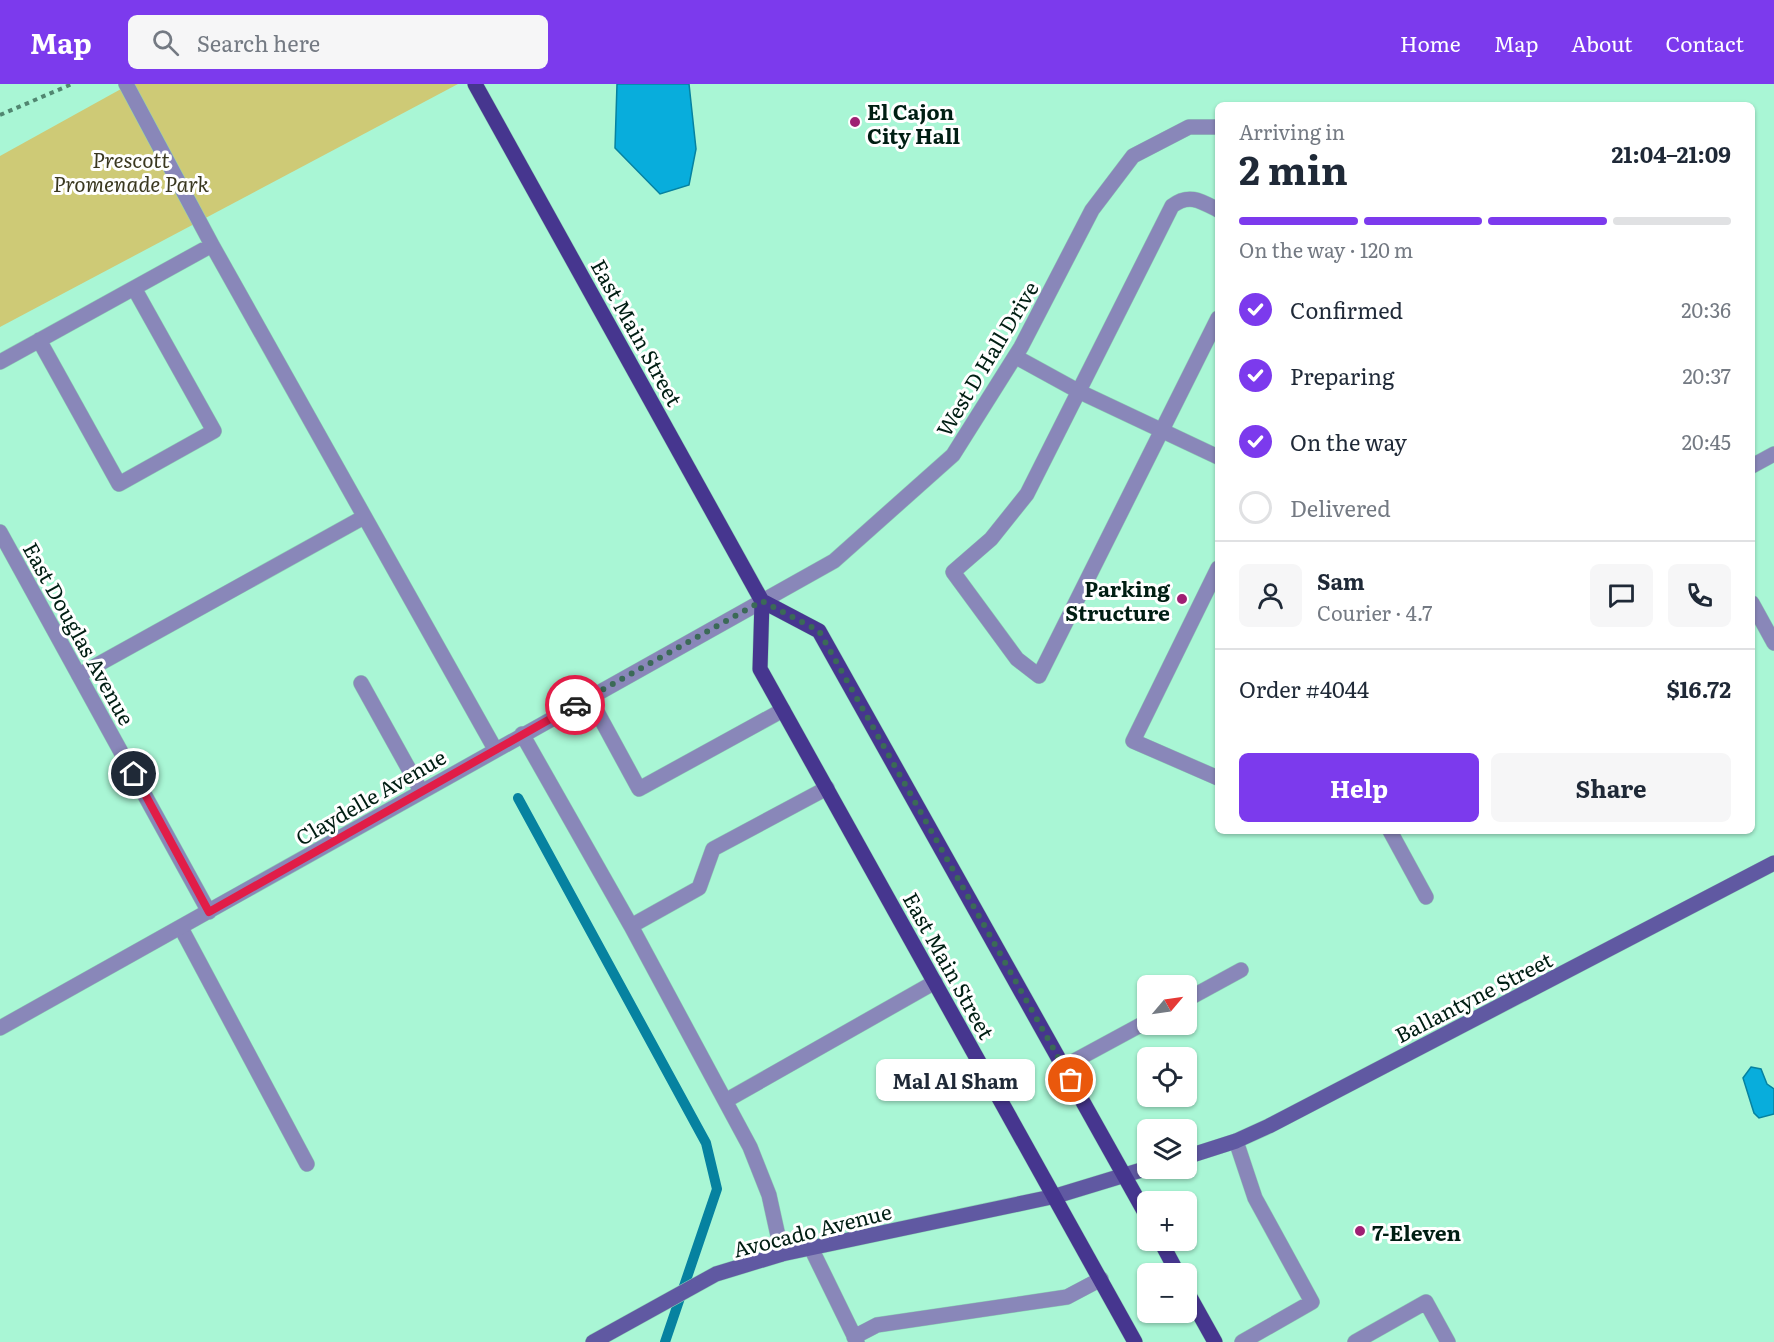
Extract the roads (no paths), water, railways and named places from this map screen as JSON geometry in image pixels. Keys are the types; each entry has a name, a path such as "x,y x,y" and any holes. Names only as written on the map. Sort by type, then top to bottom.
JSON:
{"main road":[{"name":"East Main Street","path":"475,84 762,601 760,669 1056,1196 1135,1342"},
{"path":"762,601 819,631 1137,1199"},
{"name":"Ballantyne Street","path":"1197,1153 1236,1141 1774,863"},
{"path":"1056,1196 1137,1172"},
{"name":"Avocado Avenue","path":"593,1342 716,1274 782,1254 1056,1196"},
{"path":"1197,1310 1215,1342"}],"street":[{"path":"126,84 212,245 495,749"},
{"name":"West D Hall Drive","path":"762,601 834,561 953,455 1016,357 1092,210 1133,156 1189,127 1215,127"},
{"path":"1215,209 1193,198 1181,199 1172,206 1027,494 990,539 953,572 1017,659 1039,676 1215,324"},
{"path":"0,362 212,245"},
{"path":"39,340 120,484 214,431 134,288"},
{"path":"1016,357 1078,391 1215,456"},
{"path":"1755,464 1774,454"},
{"path":"79,675 364,517"},
{"name":"East Douglas Avenue","path":"0,532 209,912"},
{"path":"1215,574 1133,741 1215,777"},
{"name":"Claydelle Avenue","path":"0,1028 762,601"},
{"path":"1755,608 1774,643"},
{"path":"361,683 421,791"},
{"path":"589,697 639,789 783,710"},
{"path":"522,734 632,926 727,1100 750,1147 769,1195 782,1254"},
{"path":"632,926 699,888 713,849 826,788"},
{"path":"1392,834 1426,897"},
{"path":"181,928 307,1164"},
{"path":"1197,994 1241,970"},
{"path":"727,1100 935,982"},
{"path":"1063,1067 1137,1027"},
{"path":"1236,1141 1255,1198 1312,1302 1242,1342"},
{"path":"811,1248 856,1340 877,1325 1067,1297 1101,1279"},
{"path":"1355,1342 1426,1302 1448,1342"}],"water":[{"path":"617,84 689,84 696,149 689,185 660,194 615,148"},
{"path":"1751,1067 1761,1069 1767,1084 1774,1089 1774,1114 1759,1118 1754,1113 1743,1078"}],"waterway":[{"path":"518,798 706,1143 717,1189 665,1342"}],"place":[{"name":"El Cajon City Hall","path":"855,122"},
{"name":"Parking Structure","path":"1182,599"},
{"name":"Mal Al Sham","path":"1071,1080"},
{"name":"7-Eleven","path":"1360,1231"}],"park label":[{"name":"Prescott Promenade Park","path":"131,170"}]}
